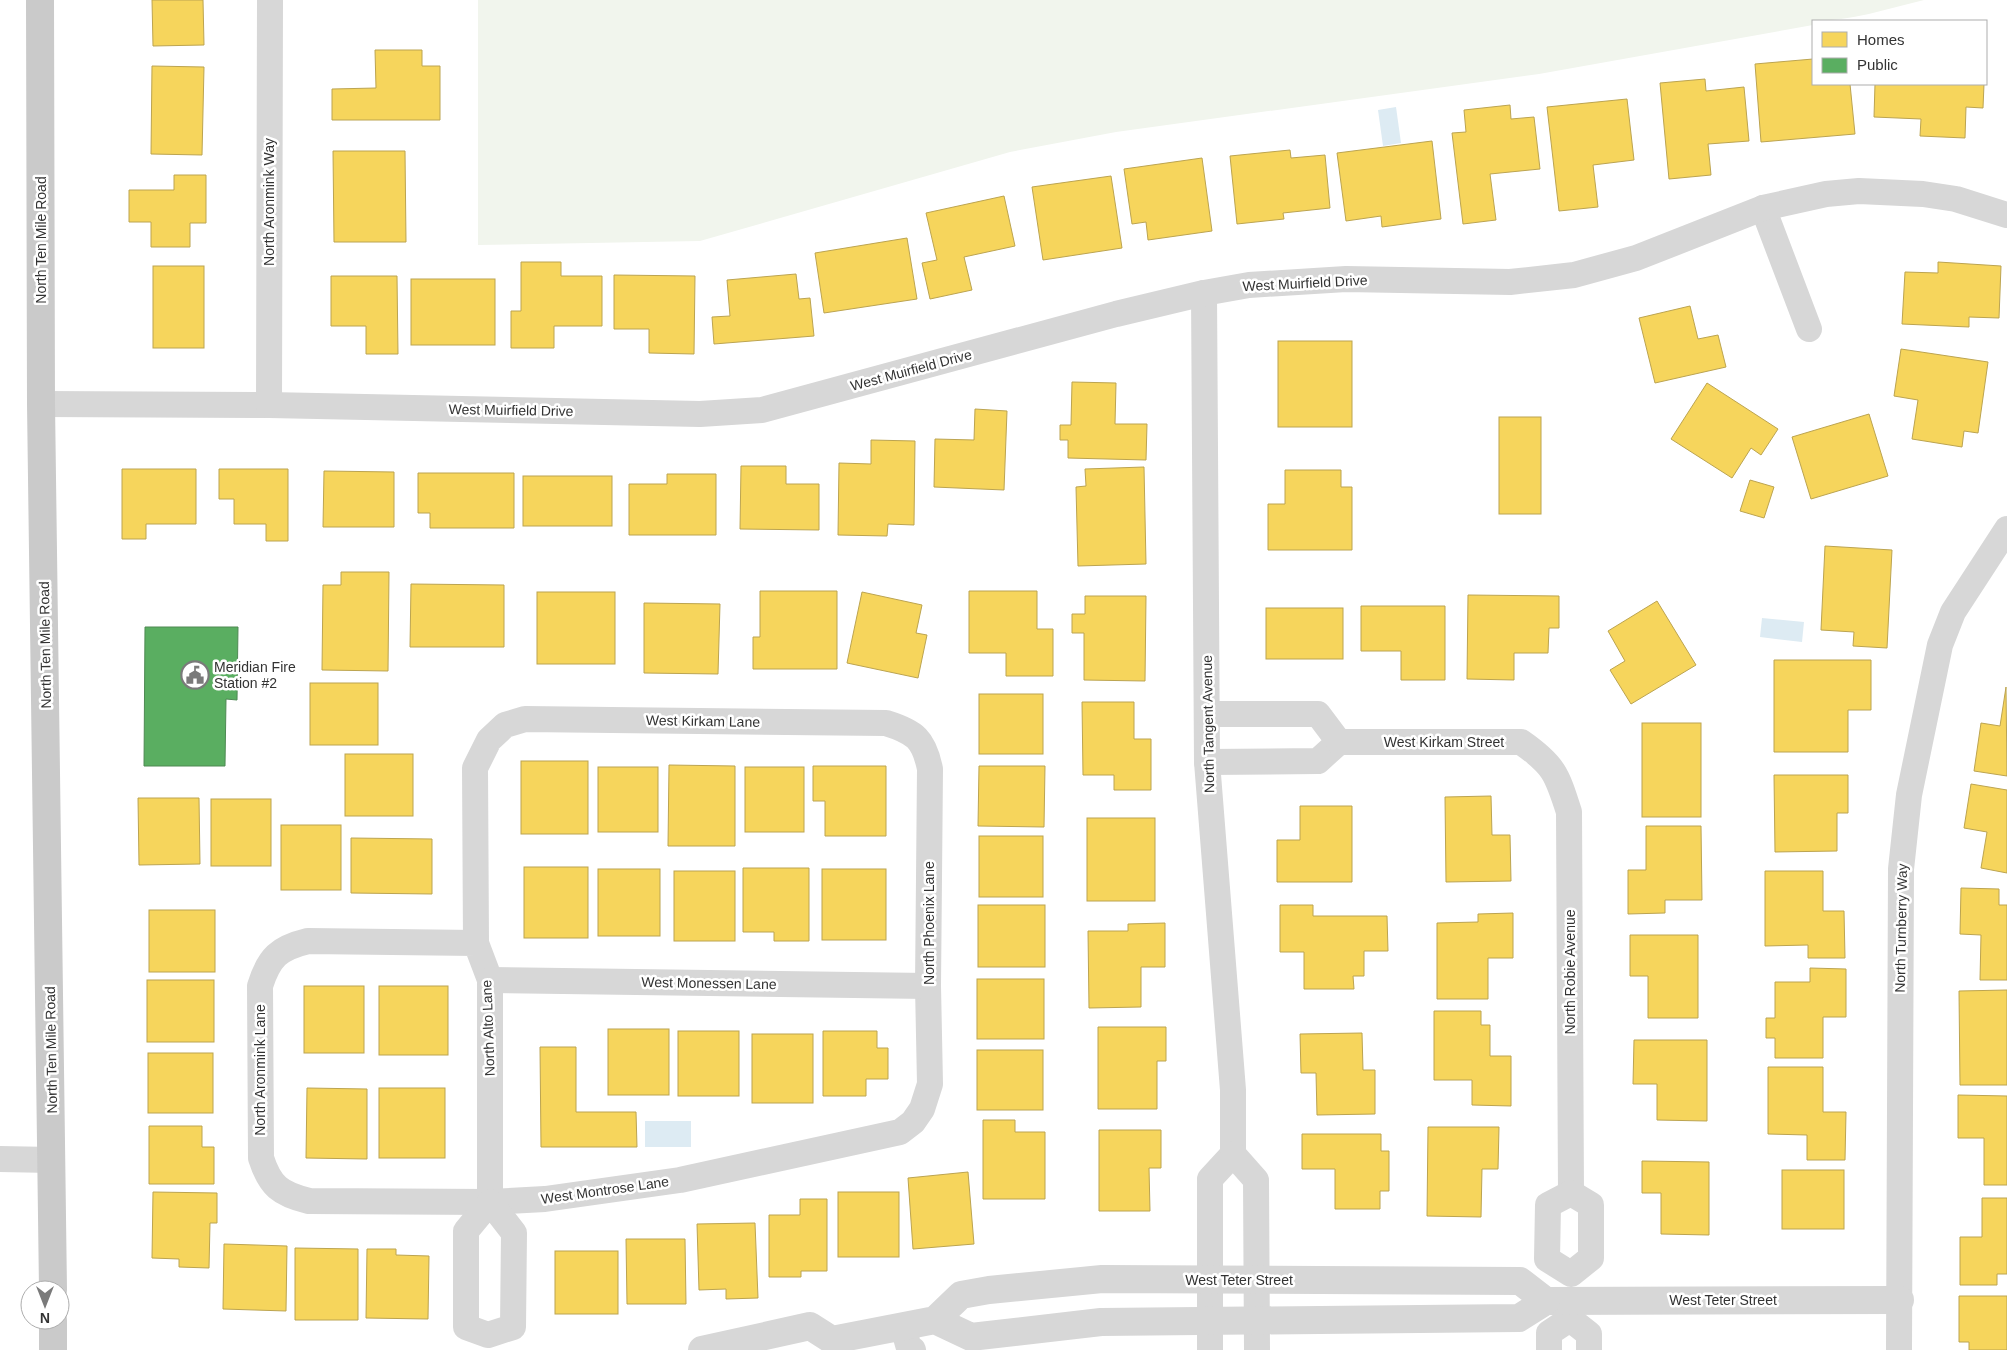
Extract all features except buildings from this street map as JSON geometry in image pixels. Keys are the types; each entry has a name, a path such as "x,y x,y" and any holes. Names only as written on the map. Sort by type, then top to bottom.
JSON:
{"main road":[{"name":"North Ten Mile Road","path":"40,0 41,404 52,1160 52,1280"},
{"path":"53,1330 53,1350"}],"street":[{"name":"North Aronmink Way","path":"269,405 270,0"},
{"name":"West Muirfield Drive","path":"41,404 269,405 700,414 762,410 1107,316 1204,292 1248,285 1346,279 1510,282 1574,275 1636,258 1763,208 1826,194 1891,191 1956,199 2007,215"},
{"path":"1763,208 1809,329"},
{"name":"North Tangent Avenue","path":"1204,292 1207,762 1233,1090 1233,1154"},
{"name":"North Turnberry Way","path":"1899,1350 1901,869 1909,795 1940,645 1953,612 2007,529"},
{"path":"1207,714 1318,714 1339,742 1318,762 1207,762"},
{"name":"West Kirkam Lane","path":"489,740 504,725 525,719 886,724 906,729 919,738"},
{"name":"North Phoenix Lane","path":"919,738 927,754 930,769 928,986 930,1084 922,1109"},
{"name":"North Alto Lane","path":"489,740 475,768 476,943 490,980 490,1202"},
{"name":"West Kirkam Street","path":"1339,742 1521,742 1544,758"},
{"name":"North Robie Avenue","path":"1544,758 1559,780 1569,812 1571,1193"},
{"name":"North Aronmink Lane","path":"275,1186 266,1174 260,1158 260,986 265,968 277,954 292,945 308,941 476,943"},
{"name":"West Monessen Lane","path":"490,980 928,986"},
{"name":"West Montrose Lane","path":"275,1186 290,1197 309,1201 490,1202 545,1199 680,1180 861,1142 900,1132 913,1122 922,1109"},
{"path":"1210,1350 1210,1178 1233,1154 1256,1180 1257,1350"},
{"path":"0,1159 52,1160"},
{"path":"1549,1350 1549,1333 1564,1298 1591,1258 1591,1205 1571,1193 1548,1204 1547,1259 1564,1298 1589,1334 1589,1350"},
{"path":"490,1202 514,1233 513,1326 488,1343 466,1326 466,1231 490,1202"},
{"name":"West Teter Street","path":"936,1320 961,1295 989,1290 1102,1279 1520,1281 1564,1298 1900,1300"},
{"path":"702,1350 810,1326 830,1345 908,1344 936,1320 970,1337 1101,1322 1211,1319 1519,1318 1564,1298"}],"shaded area":[{"path":"478,0 1924,0 1855,17 1812,20 1812,25 1539,74 1116,132 1010,152 700,241 478,245"},
{"path":"1396,107 1401,143 1383,146 1378,110"},
{"path":"1762,618 1804,622 1802,642 1760,637"},
{"path":"645,1121 691,1121 691,1147 645,1147"}],"place":[{"name":"Meridian Fire Station #2","path":"195,675"}]}
